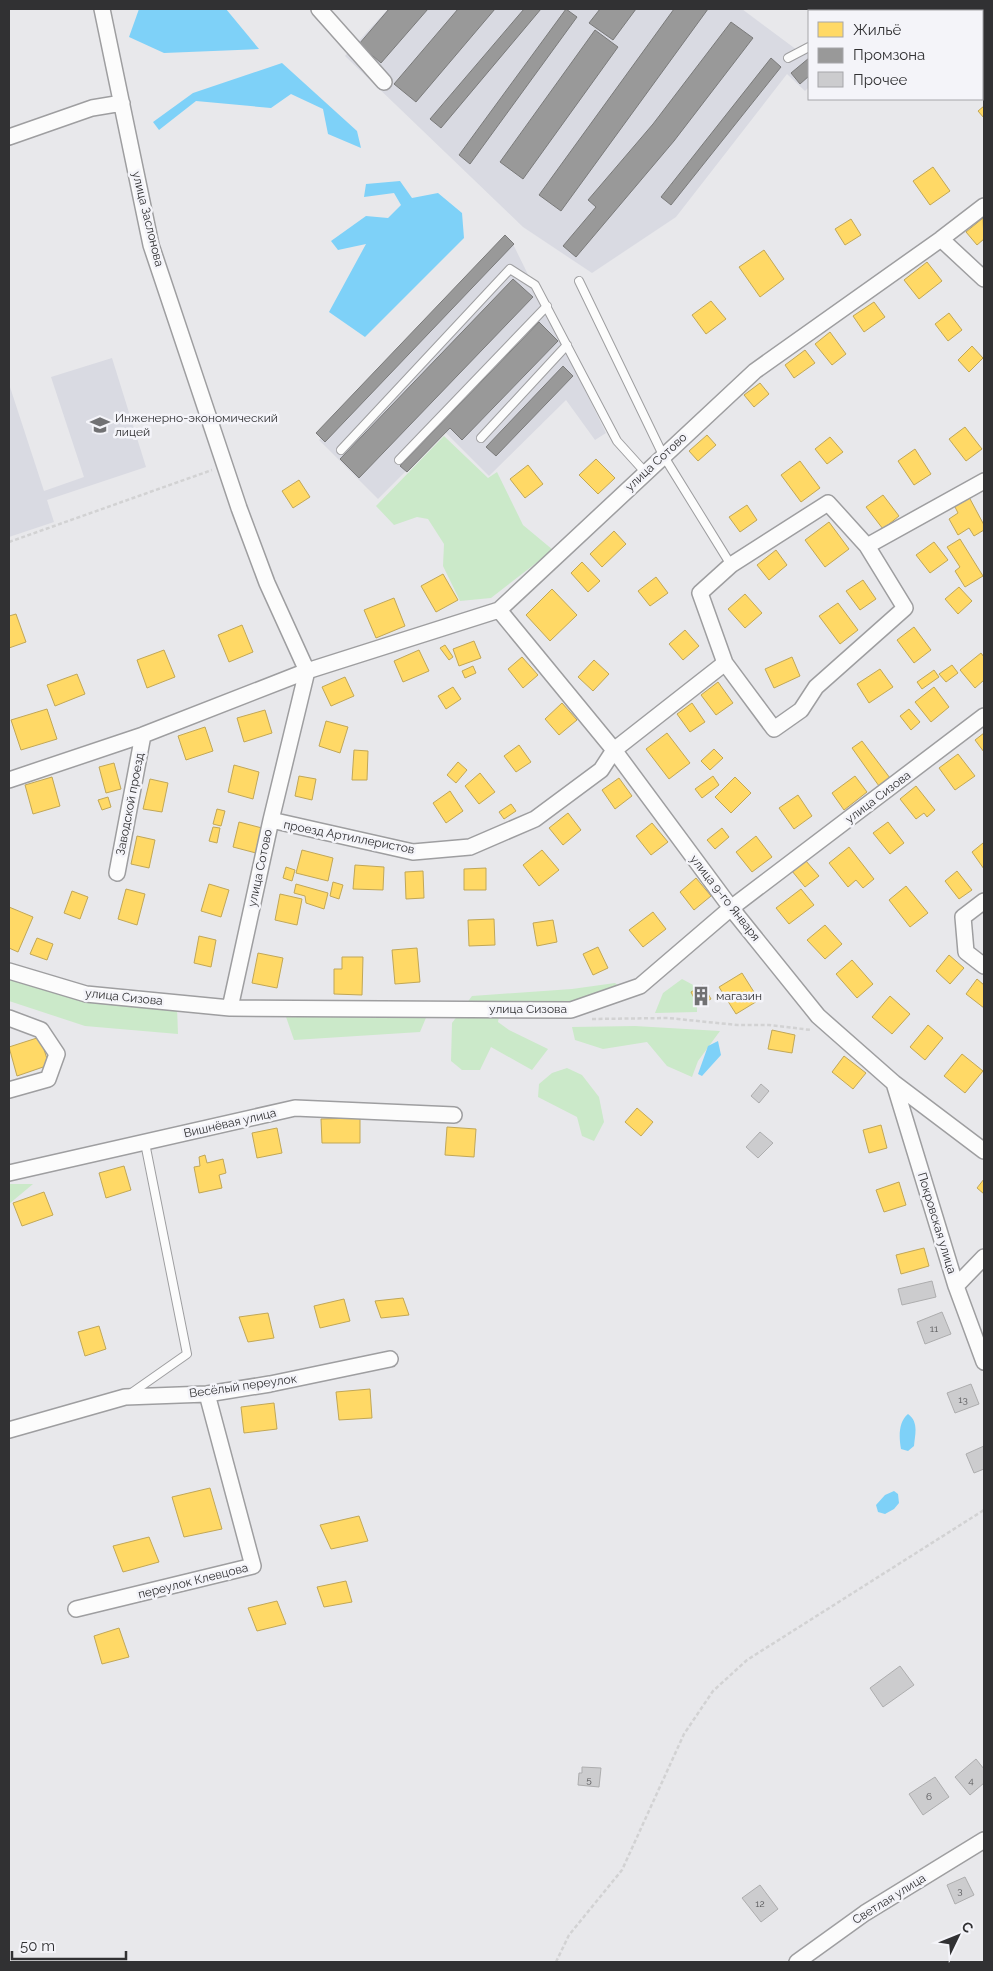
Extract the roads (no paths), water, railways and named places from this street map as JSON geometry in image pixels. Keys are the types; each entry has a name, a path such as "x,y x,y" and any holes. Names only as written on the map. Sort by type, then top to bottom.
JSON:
{"street":[{"name":"улица Заслонова","path":"102,9 151,245 267,583 307,671"},
{"path":"319,9 384,82"},
{"path":"9,137 92,108 122,102"},
{"name":"улица Сотово","path":"9,780 143,735 307,671 499,610 754,371 941,239 984,206"},
{"path":"941,239 984,279"},
{"path":"867,546 984,481"},
{"path":"828,503 867,546 905,608 816,687 801,710 774,729 725,663 700,593 731,565 828,503"},
{"name":"улица 9-го Января","path":"499,610 614,750 731,908 818,1016 894,1083 984,1152"},
{"name":"проезд Артиллеристов","path":"271,820 413,852 470,847 535,819 601,770 614,750 725,663"},
{"name":"улица Сотово","path":"230,1008 271,820 307,671"},
{"name":"улица Сизова","path":"9,970 86,994 230,1008 571,1010 640,986 731,908 984,716"},
{"name":"Заводской проезд","path":"117,873 143,735"},
{"path":"984,901 963,917 966,952 984,966"},
{"path":"9,1018 41,1030 57,1054 48,1079 9,1090"},
{"name":"Покровская улица","path":"894,1083 956,1286 984,1362"},
{"name":"Вишнёвая улица","path":"9,1173 294,1108 454,1115"},
{"path":"956,1286 984,1257"},
{"name":"Весёлый переулок","path":"9,1430 125,1397 208,1394 270,1384 390,1360"},
{"name":"переулок Клевцова","path":"76,1609 253,1566 208,1394"},
{"name":"Светлая улица","path":"796,1962 865,1914 984,1840"}],"lane":[{"path":"788,58 808,48"},
{"path":"341,450 510,269 536,285 618,440 645,472"},
{"path":"579,281 663,455 731,565"},
{"path":"399,460 547,306"},
{"path":"481,438 567,345"},
{"path":"125,1397 187,1354 145,1143"}],"water":[{"path":"139,9 226,9 259,49 164,53 129,37"},
{"path":"282,63 357,131 361,148 328,134 323,109 291,94 271,108 196,101 159,130 153,122 193,93"},
{"path":"400,181 412,198 438,193 462,213 464,238 365,337 329,312 366,244 338,250 331,241 366,216 388,218 401,205 394,193 364,197 366,184"},
{"path":"718,1041 721,1055 702,1076 698,1074 708,1046"},
{"path":"908,1414 914,1421 916,1428 914,1446 908,1451 901,1449 900,1435 902,1421"},
{"path":"894,1491 898,1494 899,1503 894,1509 885,1514 878,1512 876,1505 885,1495"}],"place":[{"name":"Инженерно-экономический лицей","path":"100,425"},
{"name":"магазин","path":"701,996"}]}
